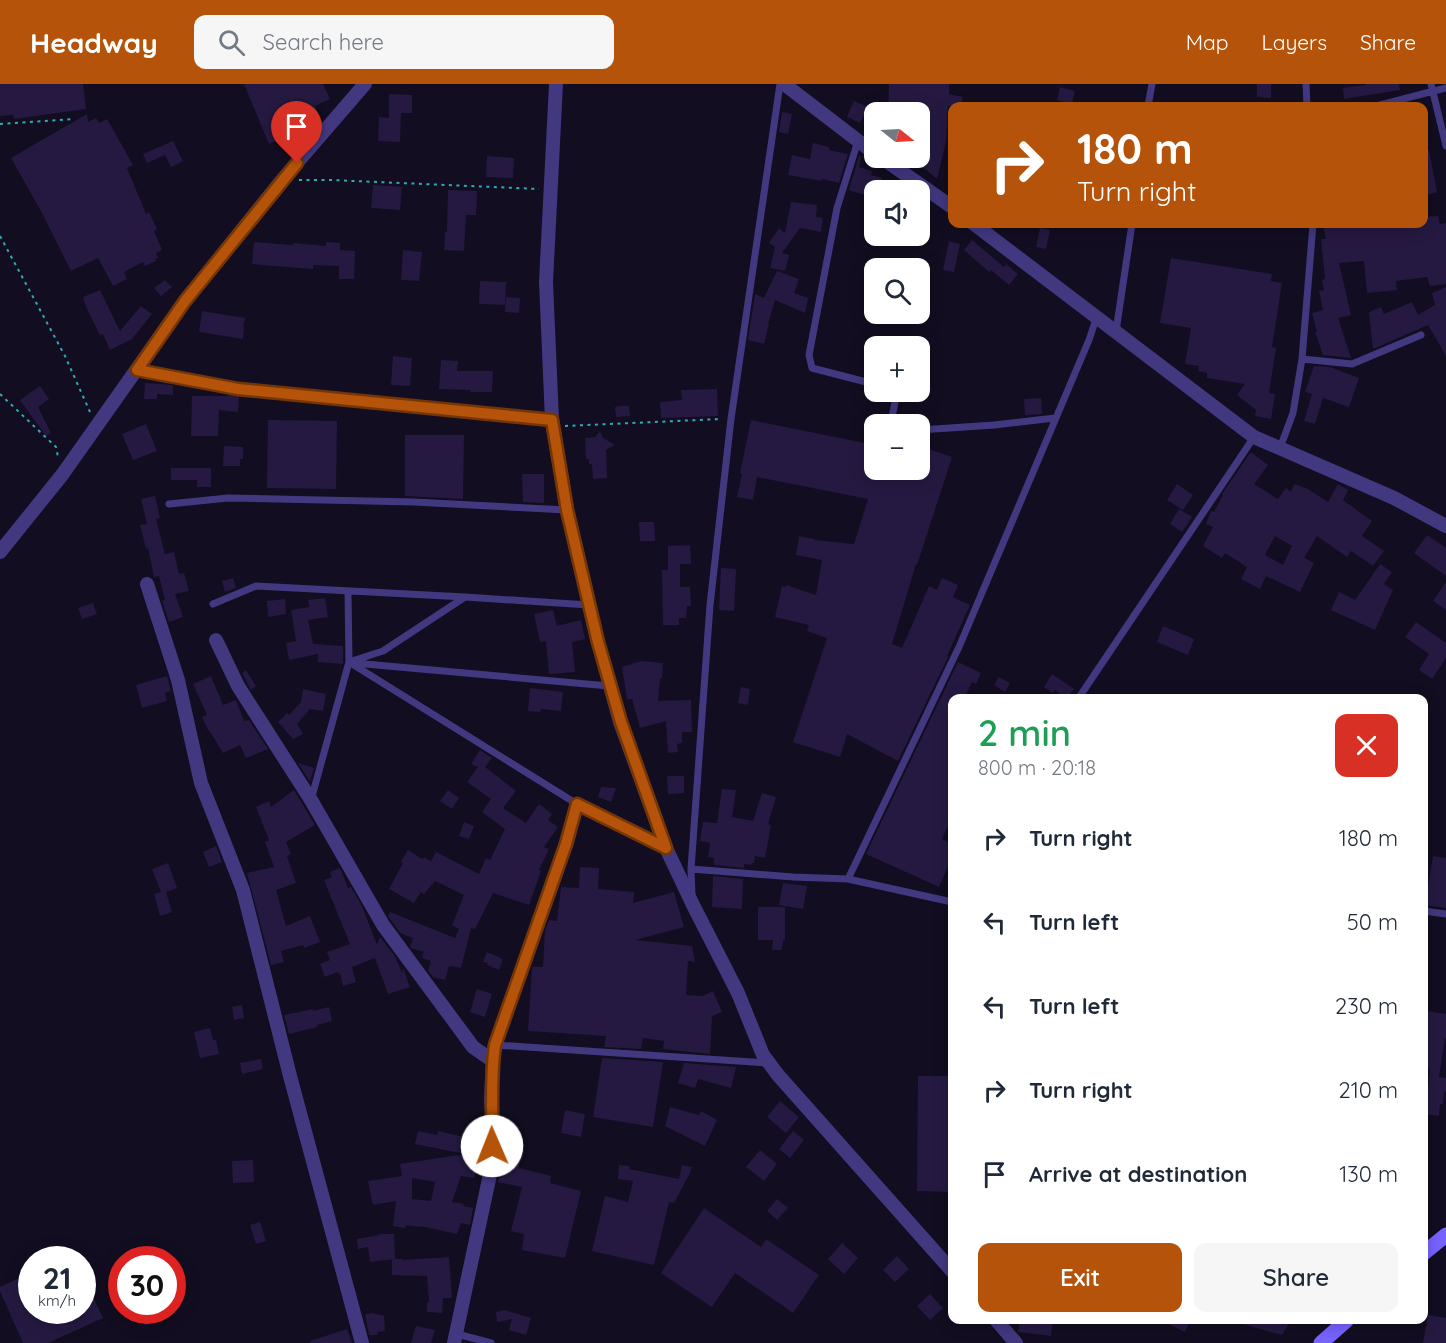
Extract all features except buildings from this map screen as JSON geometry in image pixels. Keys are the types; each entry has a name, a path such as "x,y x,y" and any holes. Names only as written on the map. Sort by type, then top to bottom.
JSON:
{"main road":[{"path":"1428,1250 1446,1234"},
{"path":"1321,1343 1342,1324"}],"street":[{"path":"0,552 62,475 185,301 282,180 365,84"},
{"path":"556,84 546,282 553,423 567,510 598,642 621,722 666,848 738,993 762,1055 948,1266"},
{"path":"782,84 864,146"},
{"path":"896,168 948,204"},
{"path":"979,228 1254,437 1394,498 1446,526"},
{"path":"147,584 178,680 201,783 243,890 362,1343"},
{"path":"216,640 238,686 311,800 383,926 473,1047 493,1061"},
{"path":"455,1338 492,1165 491,1099 495,1045 566,844 577,804"},
{"path":"1000,1324 1017,1343"}],"lane":[{"path":"693,905 691,869 710,605 731,419 782,84"},
{"path":"1149,102 1152,84"},
{"path":"1306,84 1307,102"},
{"path":"1431,88 1446,146"},
{"path":"1388,102 1431,88 1446,88"},
{"path":"858,141 837,208 809,355 812,368 864,381"},
{"path":"1116,331 1131,228"},
{"path":"1280,448 1293,413 1302,359 1313,228"},
{"path":"848,879 959,647 1089,340 1096,316"},
{"path":"1302,359 1352,364 1421,334"},
{"path":"137,370 238,389 553,423"},
{"path":"930,429 1055,418"},
{"path":"1081,694 1254,437"},
{"path":"170,504 228,498 414,502 567,510"},
{"path":"213,604 256,586 589,605"},
{"path":"311,800 349,663 348,591"},
{"path":"349,663 383,651 465,597"},
{"path":"349,663 610,686"},
{"path":"349,663 577,804 666,848"},
{"path":"691,869 848,879 948,901"},
{"path":"1428,912 1446,914"},
{"path":"495,1045 768,1063"},
{"path":"455,1338 491,1343"}],"path":[{"path":"0,124 74,119"},
{"path":"282,180 331,180 551,190"},
{"path":"0,236 65,356 97,425"},
{"path":"0,394 56,447 62,475"},
{"path":"553,423 731,419"}],"route":[{"path":"297,163 185,301 137,370 238,389 552,420 567,510 598,642 621,722 666,848 577,804 566,844 495,1045 491,1099 492,1146"}]}
